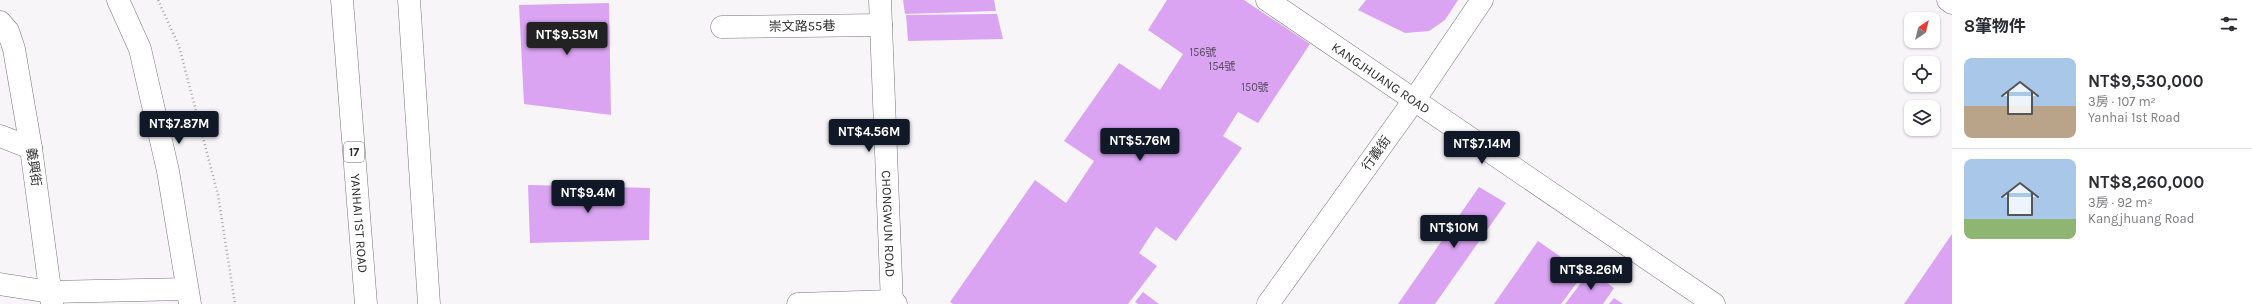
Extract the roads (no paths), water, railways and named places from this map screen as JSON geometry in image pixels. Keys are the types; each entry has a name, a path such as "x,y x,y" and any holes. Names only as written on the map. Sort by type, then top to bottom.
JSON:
{"street":[{"path":"0,284 51,298 188,297 168,171 140,49 118,0"},
{"name":"YANHAI 1ST ROAD","path":"342,0 366,304"},
{"path":"409,0 429,304"},
{"name":"CHONGWUN ROAD","path":"880,0 894,303"},
{"name":"KANGJHUANG ROAD","path":"1267,0 1415,99 1714,304"},
{"name":"行義街","path":"1268,304 1415,99 1482,0"},
{"path":"1948,0 1952,3"},
{"name":"義興街","path":"0,22 8,31 14,49 31,148 51,298"},
{"name":"崇文路55巷","path":"722,27 881,25"},
{"path":"0,136 31,148"},
{"path":"798,304 894,303"}]}
